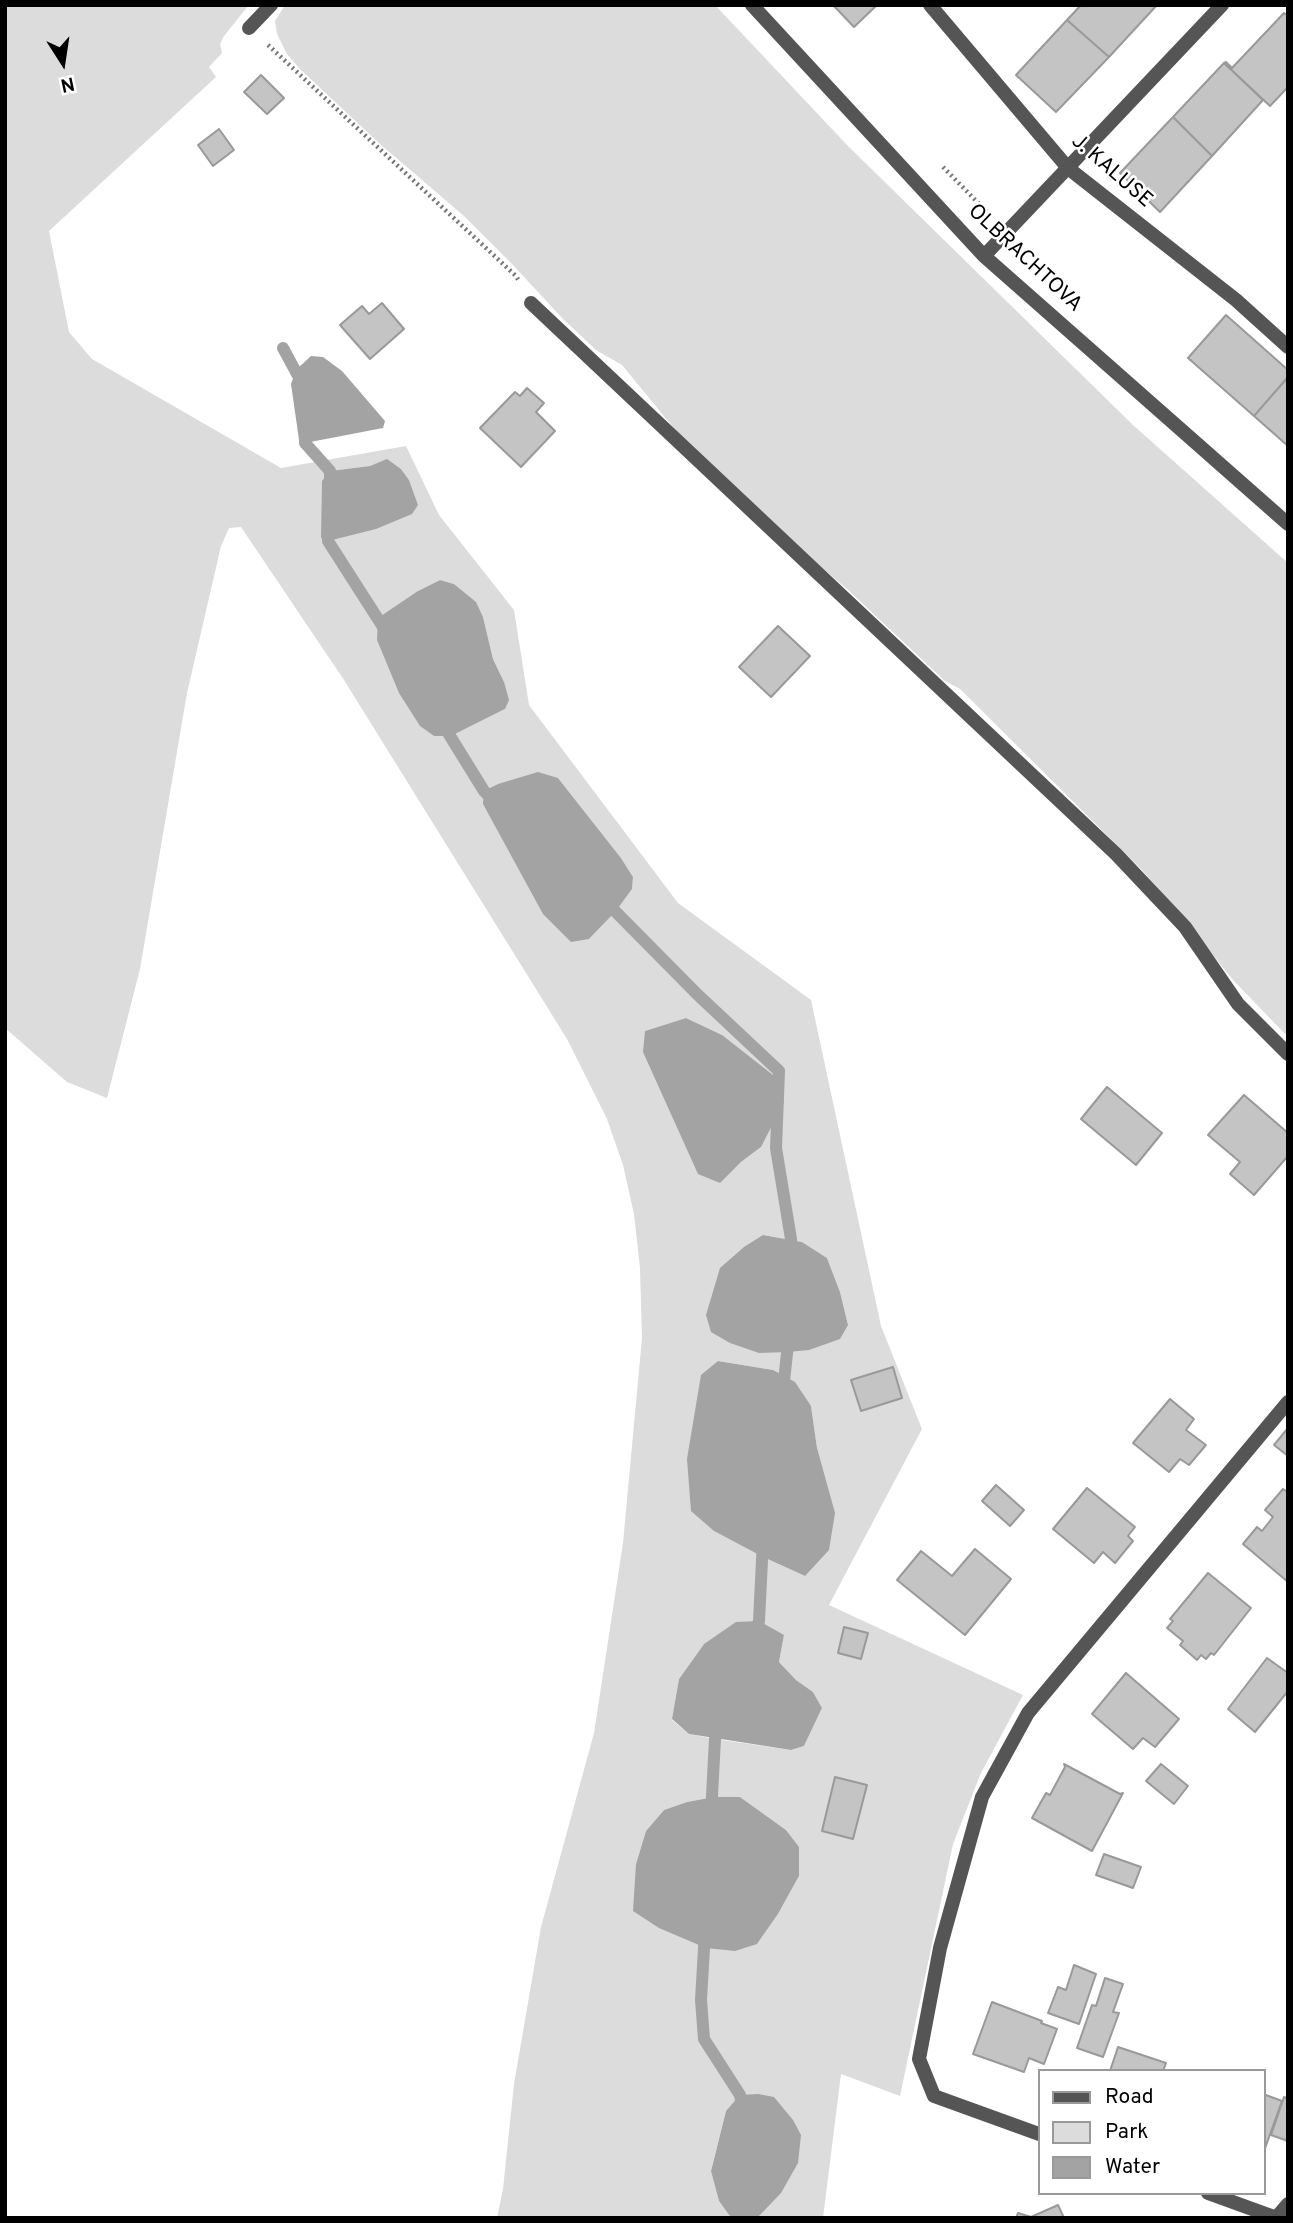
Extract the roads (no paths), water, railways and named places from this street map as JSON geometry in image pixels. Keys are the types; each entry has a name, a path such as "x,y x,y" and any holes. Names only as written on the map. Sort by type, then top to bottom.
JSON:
{"street":[{"path":"249,28 271,5"},
{"name":"OLBRACHTOVA","path":"752,5 984,256 1288,524"},
{"name":"J. KALUSE","path":"930,5 1068,168 1236,300 1288,347"},
{"path":"984,256 1222,5"},
{"path":"531,303 1116,854 1185,927 1238,1004 1288,1054"},
{"path":"1038,2134 934,2096 919,2059 940,1948 982,1797 1028,1713 1288,1402"},
{"path":"1214,2195 1277,2218 1288,2204"}],"water":[{"path":"311,356 323,357 342,371 385,421 383,428 305,443 299,440 291,384 296,370"},
{"path":"387,459 401,469 409,480 418,505 412,514 376,529 328,541 321,538 322,481 330,471 370,466"},
{"path":"440,580 454,584 476,602 509,700 505,709 451,736 434,736 420,726 399,693 377,640 378,618 418,591"},
{"path":"538,772 558,778 633,877 632,889 616,911 589,939 571,942 543,914 483,804 484,791"},
{"path":"686,1018 722,1035 773,1075 784,1102 761,1147 720,1183 698,1174 643,1052 645,1031"},
{"path":"763,1235 802,1242 827,1258 840,1292 848,1325 840,1339 809,1350 759,1353 730,1343 711,1332 706,1315 720,1268"},
{"path":"718,1361 773,1370 795,1382 811,1406 817,1448 835,1513 829,1550 805,1576 714,1531 691,1511 687,1459 701,1375"},
{"path":"759,1621 784,1635 779,1662 796,1680 813,1692 822,1708 804,1746 791,1750 689,1734 672,1719 679,1679 704,1644 736,1622"},
{"path":"714,1797 740,1797 786,1830 799,1847 799,1876 778,1914 757,1944 735,1951 706,1948 659,1928 633,1911 636,1864 646,1831 664,1810"},
{"path":"740,2095 774,2097 793,2120 801,2135 798,2163 781,2193 757,2218 733,2218 719,2201 711,2171 726,2111"}],"waterway":[{"path":"283,348 303,385"},
{"path":"305,427 305,443 330,471 330,486"},
{"path":"328,525 328,541 385,630"},
{"path":"442,723 484,791 494,801"},
{"path":"604,900 698,995 779,1071 776,1148 791,1239 791,1254"},
{"path":"783,1390 789,1335"},
{"path":"754,1636 759,1621 763,1540"},
{"path":"711,1815 715,1739 720,1725"},
{"path":"705,1931 701,2000 704,2039 740,2095 743,2111"}]}
